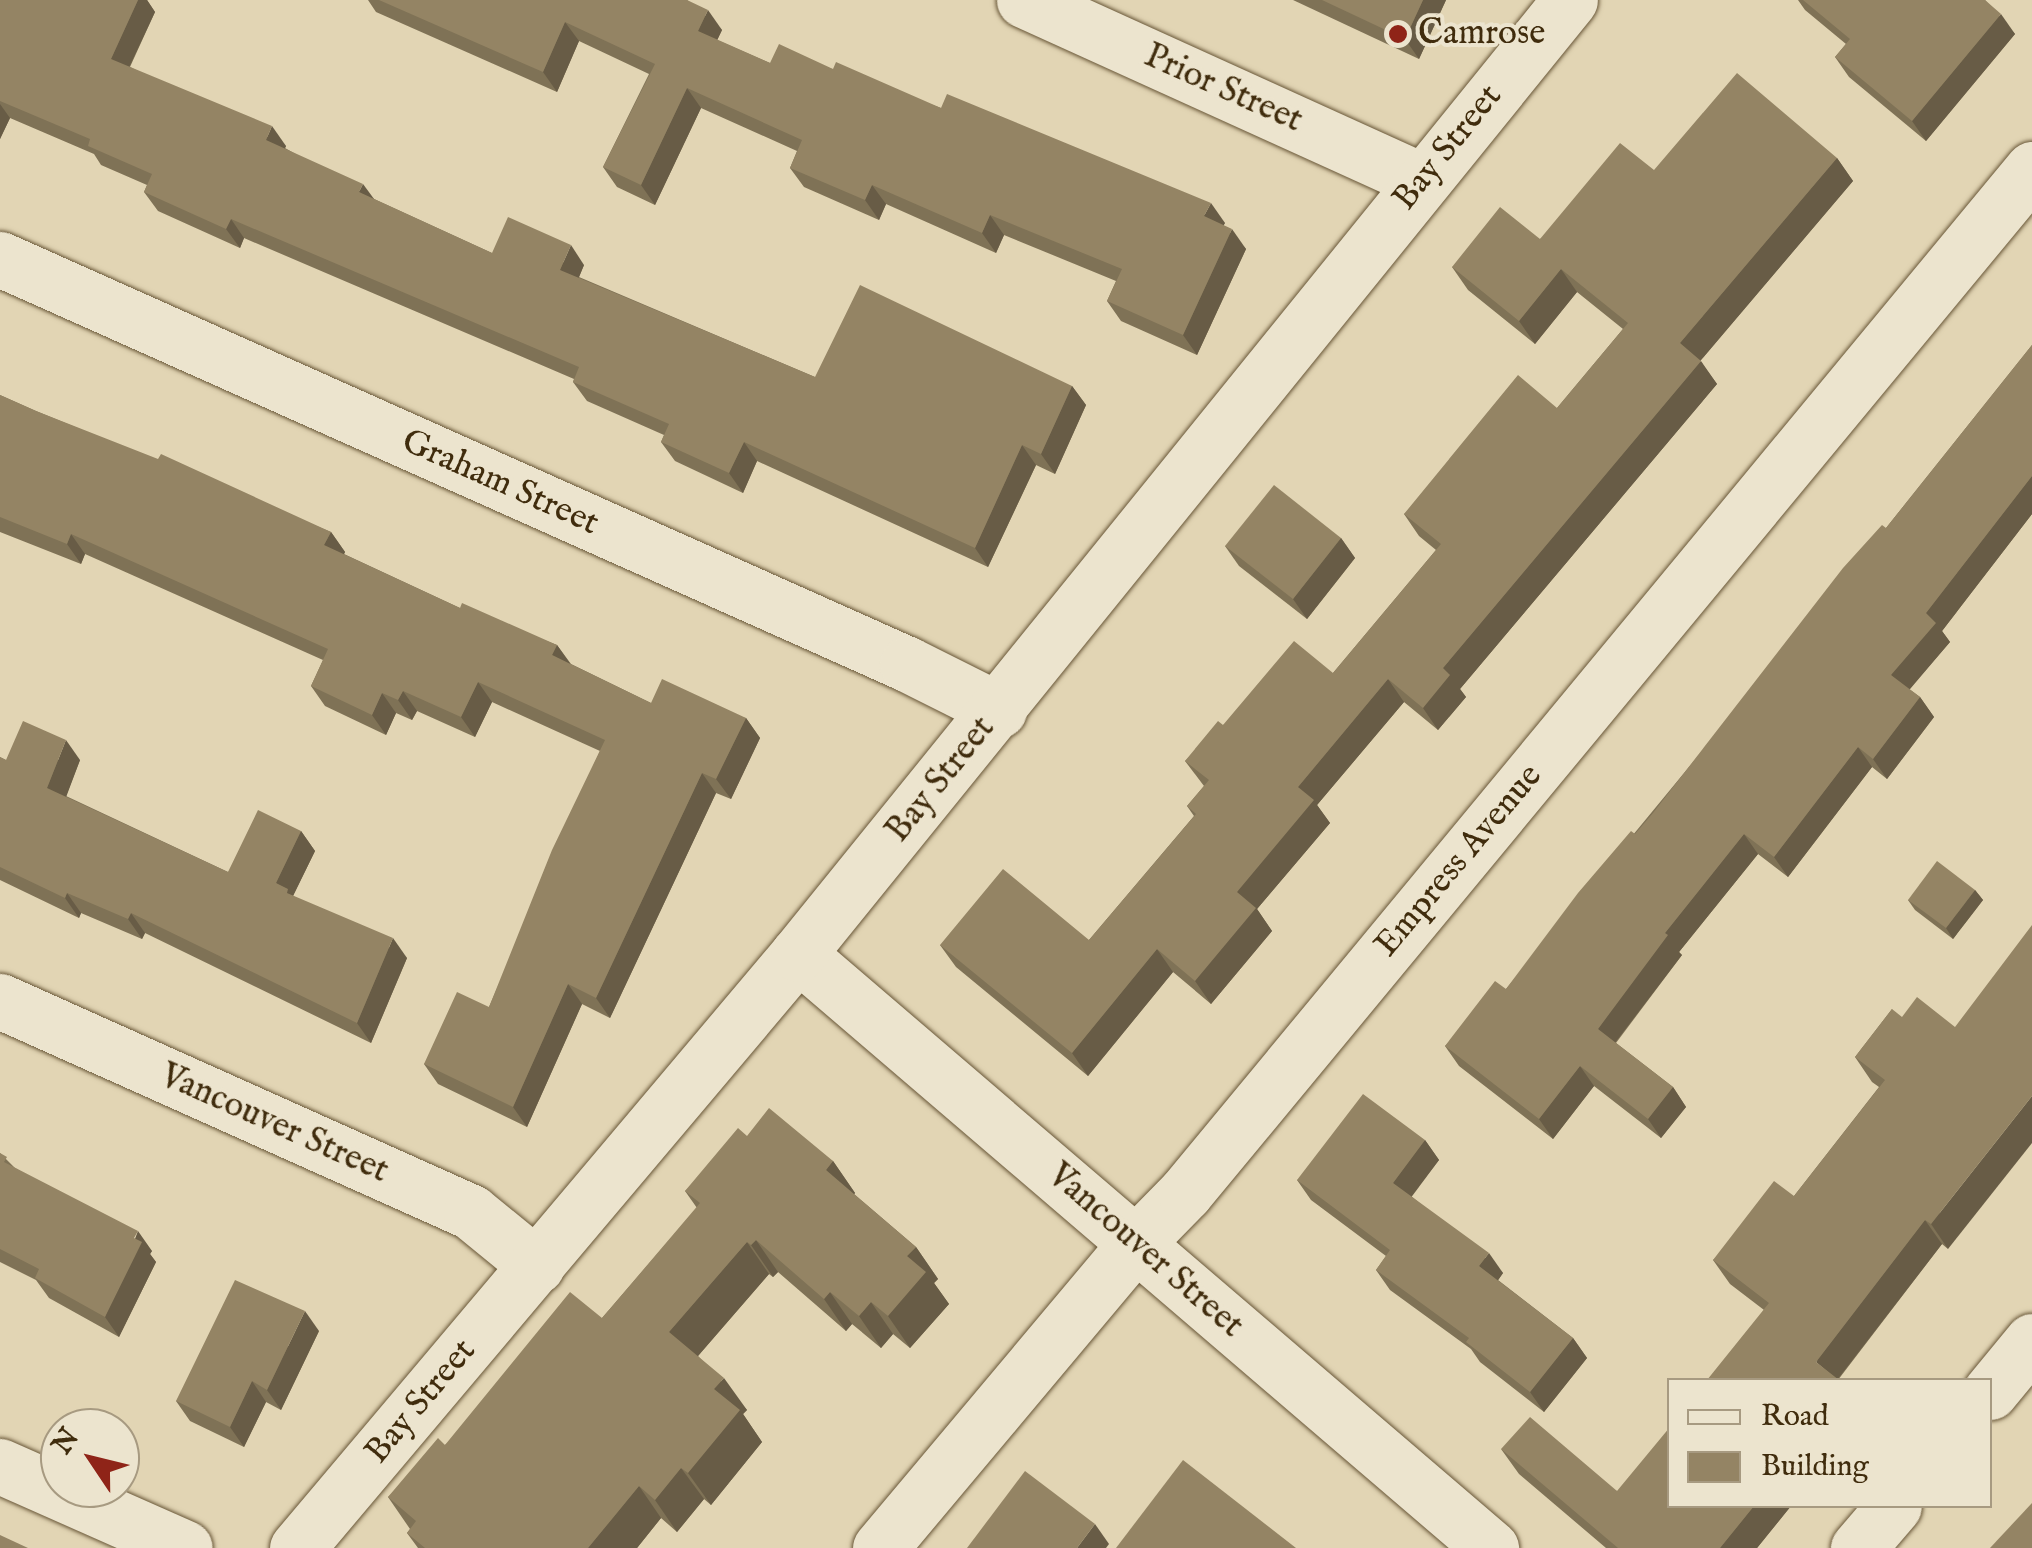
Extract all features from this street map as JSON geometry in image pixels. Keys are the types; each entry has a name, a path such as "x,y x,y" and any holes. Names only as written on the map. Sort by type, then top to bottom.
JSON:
{"street":[{"name":"Prior Street","path":"1024,0 1422,180"},
{"name":"Bay Street","path":"297,1548 999,710 1570,0"},
{"name":"Empress Avenue","path":"880,1548 1136,1243 1192,1185 2032,169"},
{"name":"Graham Street","path":"0,259 889,656 999,710"},
{"name":"Vancouver Street","path":"798,954 1491,1548"},
{"name":"Vancouver Street","path":"0,1001 471,1212 537,1266"},
{"path":"1992,1390 2032,1341"},
{"path":"0,1466 185,1548"},
{"path":"1858,1548 1892,1508"}],"building":[{"path":"0,0 138,0 111,59 272,126 266,140 363,184 359,192 492,253 508,217 571,245 560,270 815,377 860,285 1072,386 1041,454 1022,445 975,548 744,442 729,473 661,442 669,424 573,382 579,367 231,219 226,229 144,192 152,174 88,146 90,139 0,101"},
{"path":"379,0 687,0 708,10 698,31 770,63 779,44 833,69 836,62 941,108 947,94 1211,203 1204,216 1232,229 1183,335 1107,301 1122,269 990,215 982,233 872,185 865,200 790,168 802,140 687,88 641,185 603,167 655,64 565,22 543,72"},
{"path":"1322,0 1423,0 1405,39"},
{"path":"1803,0 1985,0 2001,14 1912,121 1835,57 1850,39"},
{"path":"1737,73 1837,158 1680,343 1701,361 1443,668 1450,675 1423,708 1388,679 1298,787 1314,800 1237,892 1256,908 1195,981 1157,949 1072,1053 940,945 1003,869 1089,940 1196,814 1187,806 1209,780 1185,761 1218,721 1223,725 1294,641 1333,673 1441,544 1404,514 1518,375 1557,408 1628,323 1561,269 1519,321 1452,267 1500,207 1540,239 1620,143 1654,170"},
{"path":"2032,345 2032,476 1926,613 1936,623 1891,675 1920,697 1873,759 1858,747 1774,857 1744,834 1665,933 1668,935 1598,1029 1673,1087 1648,1119 1580,1066 1539,1119 1445,1046 1495,981 1506,989 1578,893 1631,831 1635,834 1653,813 1843,568 1882,525 1886,528"},
{"path":"0,395 158,459 161,454 331,532 324,545 460,608 462,603 557,645 552,655 651,703 662,679 746,718 716,779 702,773 596,998 568,984 513,1107 424,1064 457,992 489,1007 552,850 605,740 478,682 461,717 403,691 398,700 382,693 372,715 311,686 328,649 71,534 67,544 0,517"},
{"path":"1274,485 1341,538 1293,599 1225,546"},
{"path":"23,721 66,740 47,788 228,872 258,810 301,831 276,883 288,889 287,893 393,938 357,1023 131,913 128,919 67,893 65,898 0,867 0,757 6,760"},
{"path":"1937,861 1975,890 1946,928 1908,900"},
{"path":"2032,925 2032,1096 1931,1224 1925,1220 1816,1362 1836,1378 1709,1378 1769,1303 1713,1260 1774,1181 1794,1196 1885,1080 1855,1057 1892,1009 1902,1017 1917,997 1955,1027"},
{"path":"1363,1094 1425,1140 1393,1183 1489,1253 1479,1266 1573,1338 1530,1392 1466,1342 1469,1338 1376,1270 1390,1250 1297,1180"},
{"path":"769,1108 833,1161 826,1170 916,1247 907,1256 926,1272 888,1316 871,1302 859,1316 830,1292 824,1299 756,1240 751,1245 747,1242 669,1332 724,1378 714,1389 740,1410 688,1473 681,1468 655,1500 639,1486 588,1548 425,1548 407,1533 416,1521 388,1497 438,1438 445,1445 570,1292 602,1318 700,1203 685,1191 738,1128 747,1136"},
{"path":"0,1153 7,1157 4,1162 138,1231 134,1238 142,1242 105,1317 35,1278 39,1269 0,1249"},
{"path":"235,1280 305,1311 267,1390 252,1381 230,1427 176,1401"},
{"path":"1530,1417 1617,1491 1667,1431 1667,1508 1752,1508 1720,1548 1618,1548 1501,1449"},
{"path":"1183,1460 1296,1548 1116,1548"},
{"path":"1025,1471 1095,1524 1077,1548 967,1548"},
{"path":"2032,1503 2032,1548 1990,1548"},
{"path":"0,1535 28,1548 0,1548"}],"place":[{"name":"Camrose","path":"1398,34"}]}
